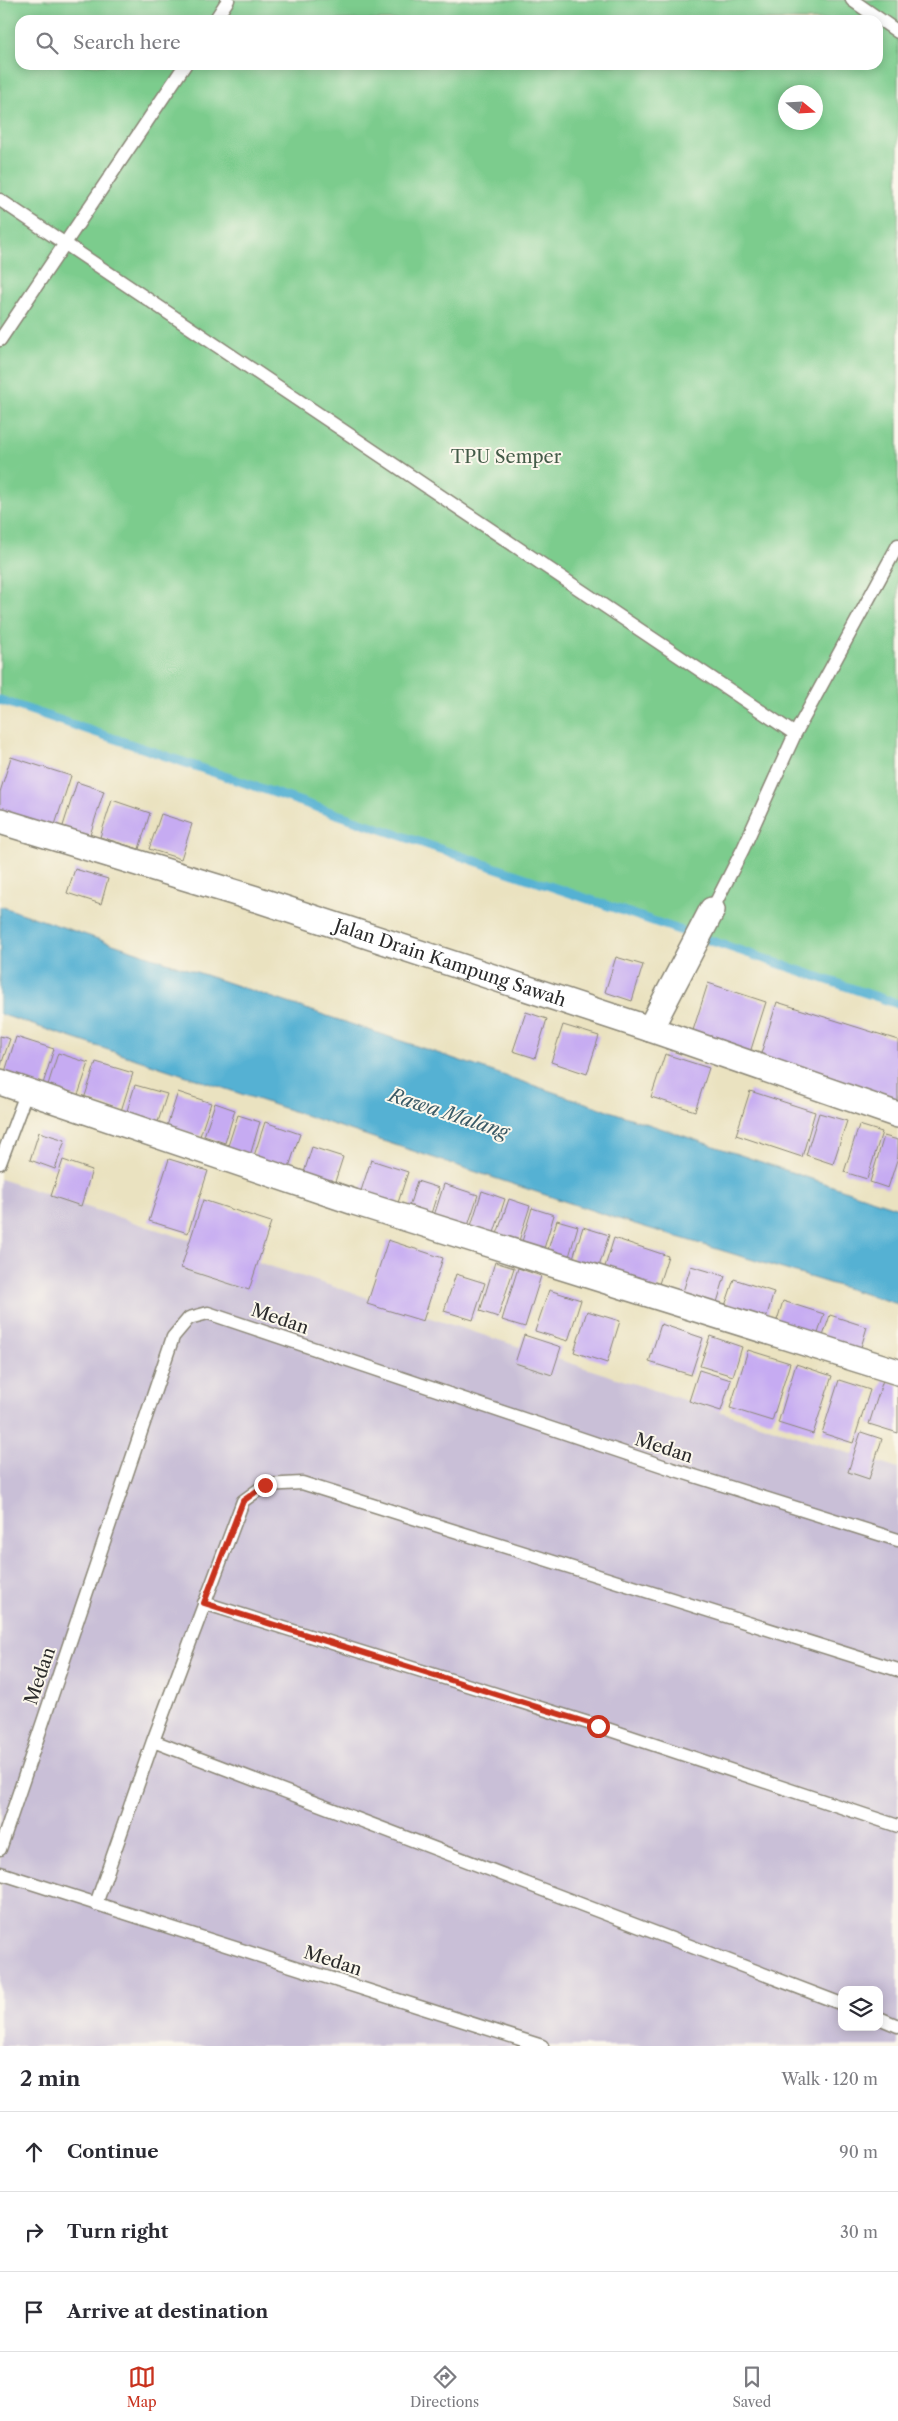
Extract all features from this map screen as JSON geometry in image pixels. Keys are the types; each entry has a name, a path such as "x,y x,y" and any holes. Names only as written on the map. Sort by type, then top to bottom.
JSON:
{"street":[{"name":"Jalan Drain Kampung Sawah","path":"0,821 256,899 650,1029 898,1115"},
{"path":"650,1029 712,910"},
{"path":"0,1082 354,1202 898,1372"}],"lane":[{"path":"218,15 228,0"},
{"path":"852,0 874,15"},
{"path":"883,22 898,32"},
{"path":"0,340 66,245 182,70"},
{"path":"0,200 796,734"},
{"path":"712,910 743,849 796,734 898,545"},
{"path":"0,1163 27,1091"},
{"name":"Medan","path":"0,1849 173,1337 188,1318 208,1312 672,1469 898,1540"},
{"path":"96,1904 153,1741 243,1501 265,1485 302,1483 898,1670"},
{"path":"204,1603 598,1726 898,1826"},
{"path":"153,1741 838,2002"},
{"name":"Medan","path":"0,1873 542,2046"},
{"path":"883,2020 898,2026"}],"shaded area":[{"path":"0,1179 898,1469 898,2046 0,2046"}],"green space":[{"name":"TPU Semper","path":"0,0 898,0 898,1004 0,700"}],"water":[{"name":"Rawa Malang","path":"0,906 898,1208 898,1304 615,1218 0,1014"}],"building":[{"path":"11,757 71,776 52,834 0,817 0,792"},
{"path":"77,782 104,791 89,838 62,829"},
{"path":"112,800 150,813 139,849 100,837"},
{"path":"161,814 192,824 181,859 149,849"},
{"path":"75,869 108,879 101,904 67,893"},
{"path":"616,957 643,965 632,1001 605,992"},
{"path":"708,983 766,1002 748,1059 690,1040"},
{"path":"777,1002 898,1040 898,1104 759,1060"},
{"path":"526,1012 547,1019 535,1058 513,1051"},
{"path":"563,1025 599,1036 587,1074 551,1062"},
{"path":"0,1036 10,1039 0,1068"},
{"path":"16,1037 54,1049 42,1087 4,1075"},
{"path":"58,1053 89,1063 77,1098 47,1088"},
{"path":"665,1054 709,1068 695,1111 651,1097"},
{"path":"96,1062 133,1073 121,1111 84,1099"},
{"path":"135,1085 167,1094 157,1125 126,1114"},
{"path":"750,1091 815,1112 802,1157 736,1135"},
{"path":"178,1092 211,1103 200,1136 167,1126"},
{"path":"215,1103 235,1110 225,1143 204,1136"},
{"path":"819,1113 847,1121 833,1164 806,1155"},
{"path":"238,1115 260,1122 249,1159 226,1152"},
{"path":"265,1122 300,1134 288,1170 253,1159"},
{"path":"859,1125 882,1132 867,1179 844,1172"},
{"path":"39,1132 65,1140 55,1169 30,1160"},
{"path":"884,1136 898,1140 898,1157 888,1188 870,1182"},
{"path":"312,1147 343,1157 333,1188 302,1179"},
{"path":"169,1159 208,1171 188,1233 149,1221"},
{"path":"63,1160 92,1170 81,1206 51,1196"},
{"path":"371,1160 408,1172 396,1209 359,1197"},
{"path":"417,1181 439,1188 430,1217 408,1210"},
{"path":"444,1184 478,1195 466,1232 432,1222"},
{"path":"482,1191 505,1199 492,1239 469,1232"},
{"path":"509,1199 530,1206 518,1244 496,1237"},
{"path":"203,1200 271,1222 249,1290 181,1268"},
{"path":"532,1208 554,1215 543,1252 521,1245"},
{"path":"557,1220 578,1226 568,1260 547,1253"},
{"path":"583,1227 609,1235 598,1270 572,1261"},
{"path":"614,1238 668,1256 657,1290 603,1273"},
{"path":"388,1240 443,1258 423,1321 367,1304"},
{"path":"495,1262 514,1268 498,1317 480,1311"},
{"path":"691,1266 725,1276 715,1309 681,1298"},
{"path":"518,1268 541,1276 525,1327 502,1320"},
{"path":"456,1274 485,1283 473,1320 444,1311"},
{"path":"734,1279 774,1292 764,1325 723,1312"},
{"path":"549,1290 581,1300 568,1341 535,1331"},
{"path":"783,1301 824,1314 816,1340 775,1327"},
{"path":"587,1311 620,1321 607,1363 574,1352"},
{"path":"830,1315 867,1327 859,1354 821,1342"},
{"path":"661,1324 703,1338 691,1375 649,1362"},
{"path":"524,1335 561,1347 552,1375 515,1363"},
{"path":"710,1336 742,1347 733,1376 700,1366"},
{"path":"748,1350 790,1363 772,1421 730,1408"},
{"path":"796,1364 832,1376 813,1434 778,1423"},
{"path":"699,1370 731,1380 721,1411 689,1401"},
{"path":"839,1380 870,1390 853,1443 822,1433"},
{"path":"883,1380 898,1385 898,1433 869,1424"},
{"path":"861,1432 882,1439 869,1479 848,1472"}],"waterway":[{"path":"0,700 898,1004"}],"route":[{"path":"265,1485 243,1501 204,1603 598,1726"}]}
